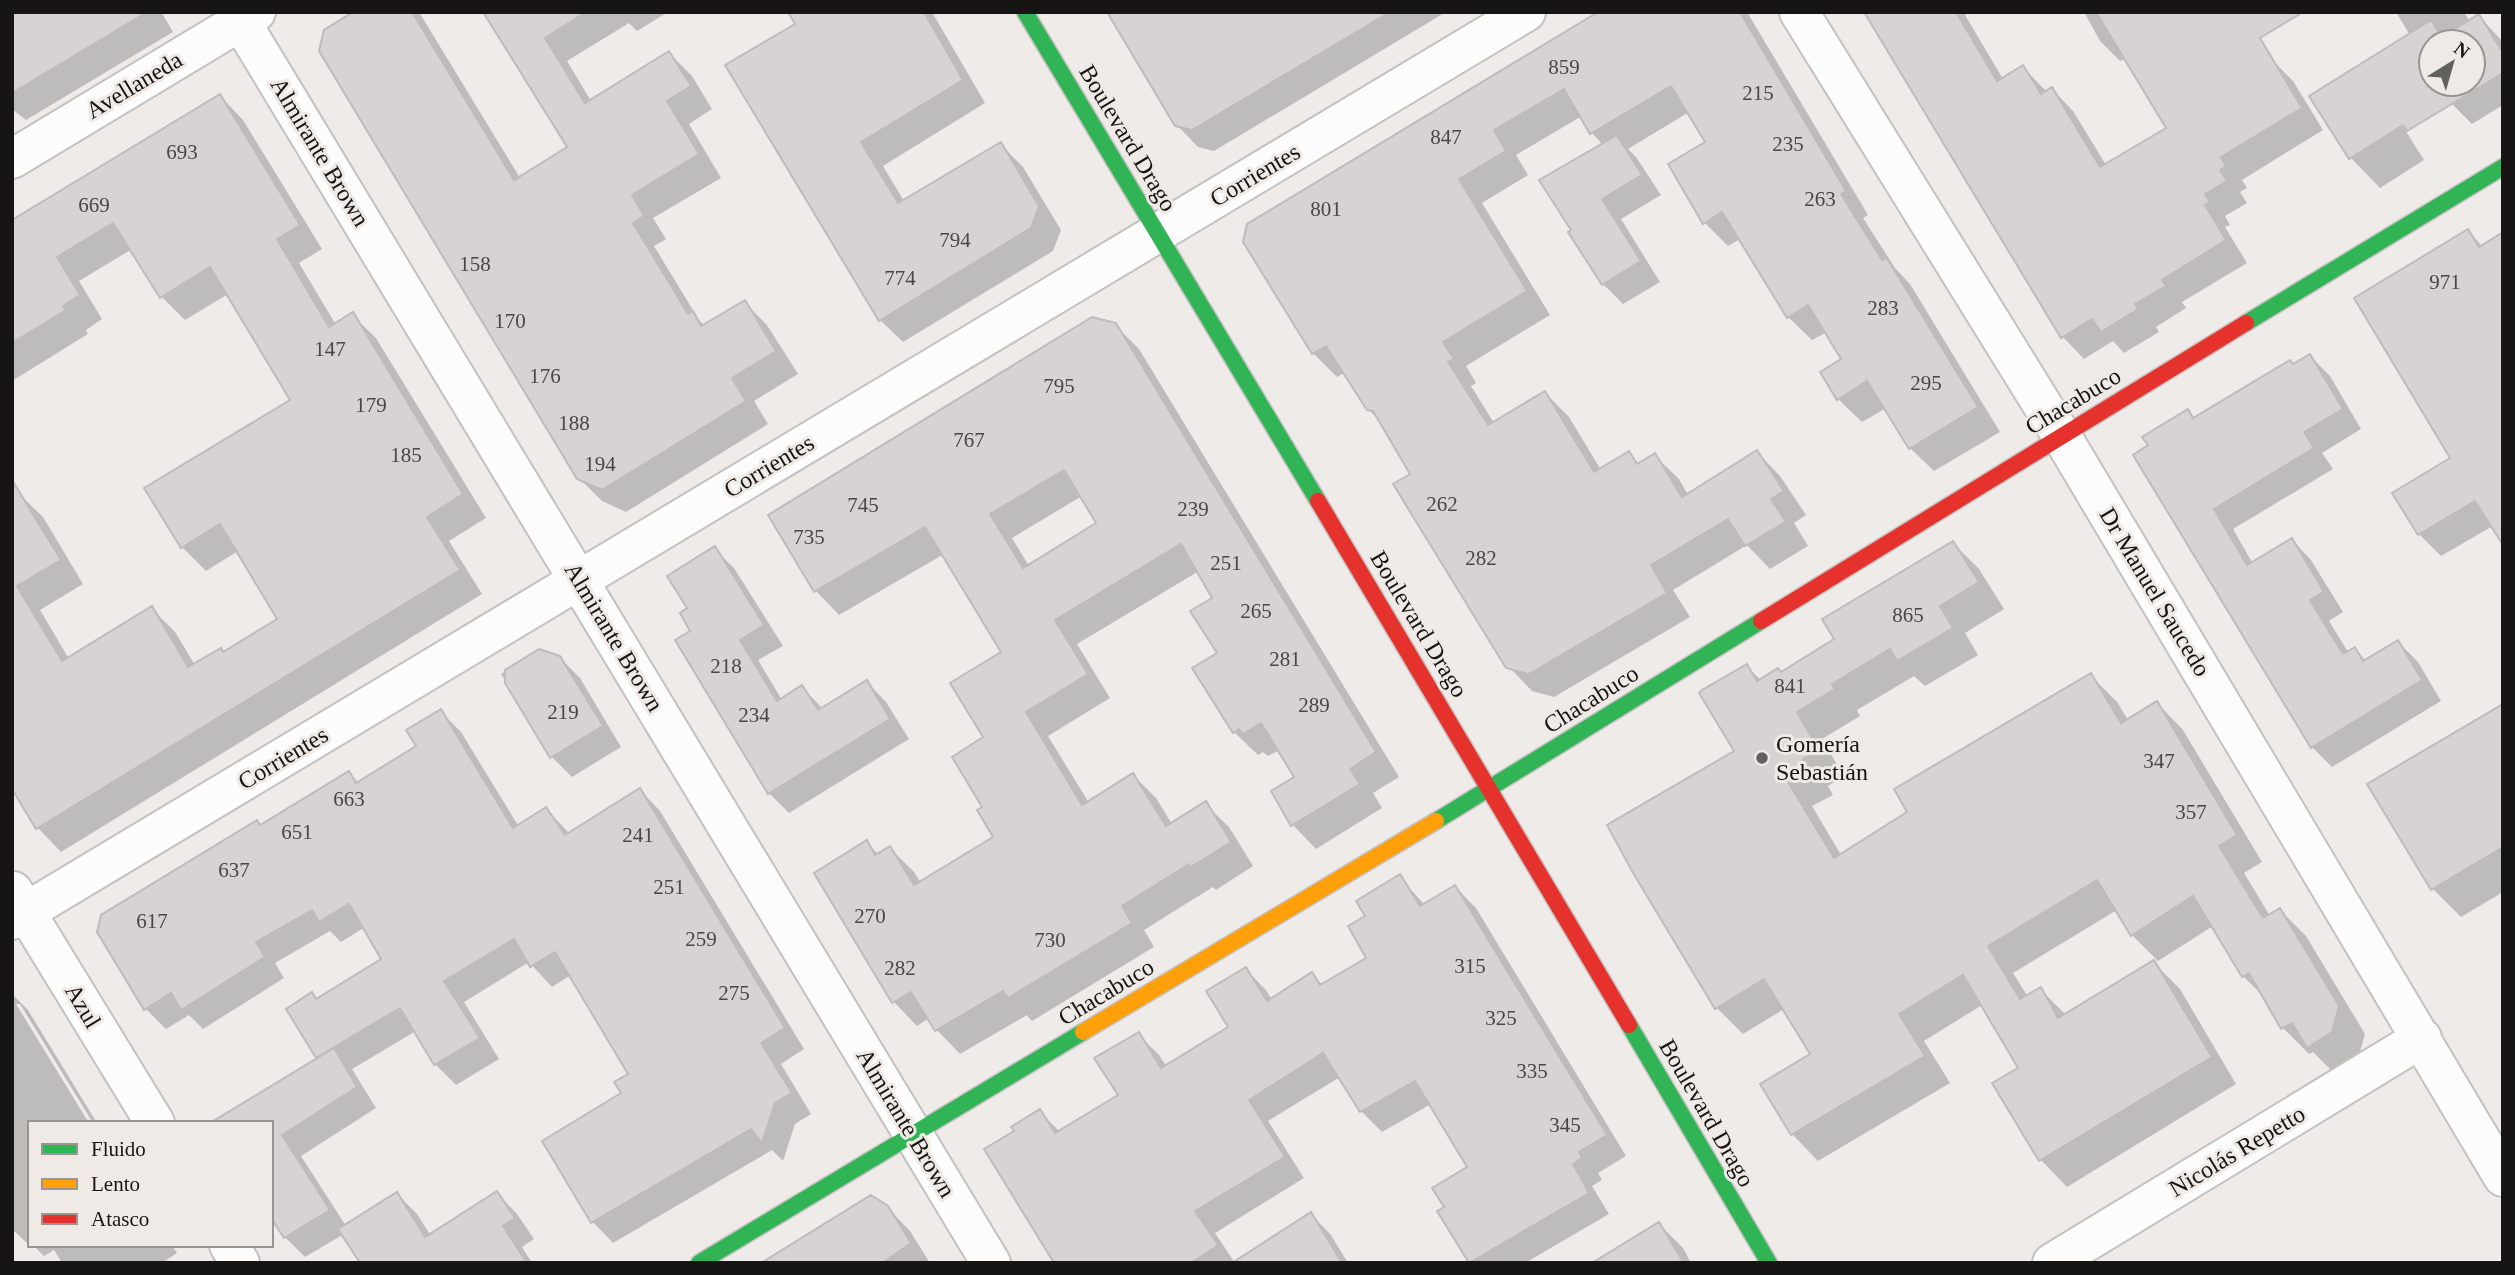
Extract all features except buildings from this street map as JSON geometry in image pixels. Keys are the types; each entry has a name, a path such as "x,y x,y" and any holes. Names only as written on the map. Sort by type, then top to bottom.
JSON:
{"street":[{"name":"Boulevard Drago","path":"1025,12 1490,788 1769,1263"},
{"name":"Corrientes","path":"17,907 580,579 1526,12"},
{"name":"Dr Manuel Saucedo","path":"1799,12 2061,435 2503,1177"},
{"name":"Avellaneda","path":"12,159 244,15"},
{"name":"Almirante Brown","path":"244,15 991,1263"},
{"name":"Chacabuco","path":"699,1263 1490,788 2061,435 2503,167"},
{"name":"Azul","path":"17,907 154,1121"},
{"name":"Nicolás Repetto","path":"2052,1263 2422,1038"},
{"path":"230,1247 240,1263"}],"traffic: fast":[{"path":"1025,12 1318,501"},
{"path":"2246,323 2503,167"},
{"path":"1436,821 1761,621"},
{"path":"1629,1025 1769,1263"},
{"path":"699,1263 1083,1032"}],"traffic: slow":[{"path":"1083,1032 1436,821"}],"traffic: jam":[{"path":"1761,621 2246,323"},
{"path":"1318,501 1629,1025"}],"place":[{"name":"Gomería Sebastián","path":"1762,758"}]}
